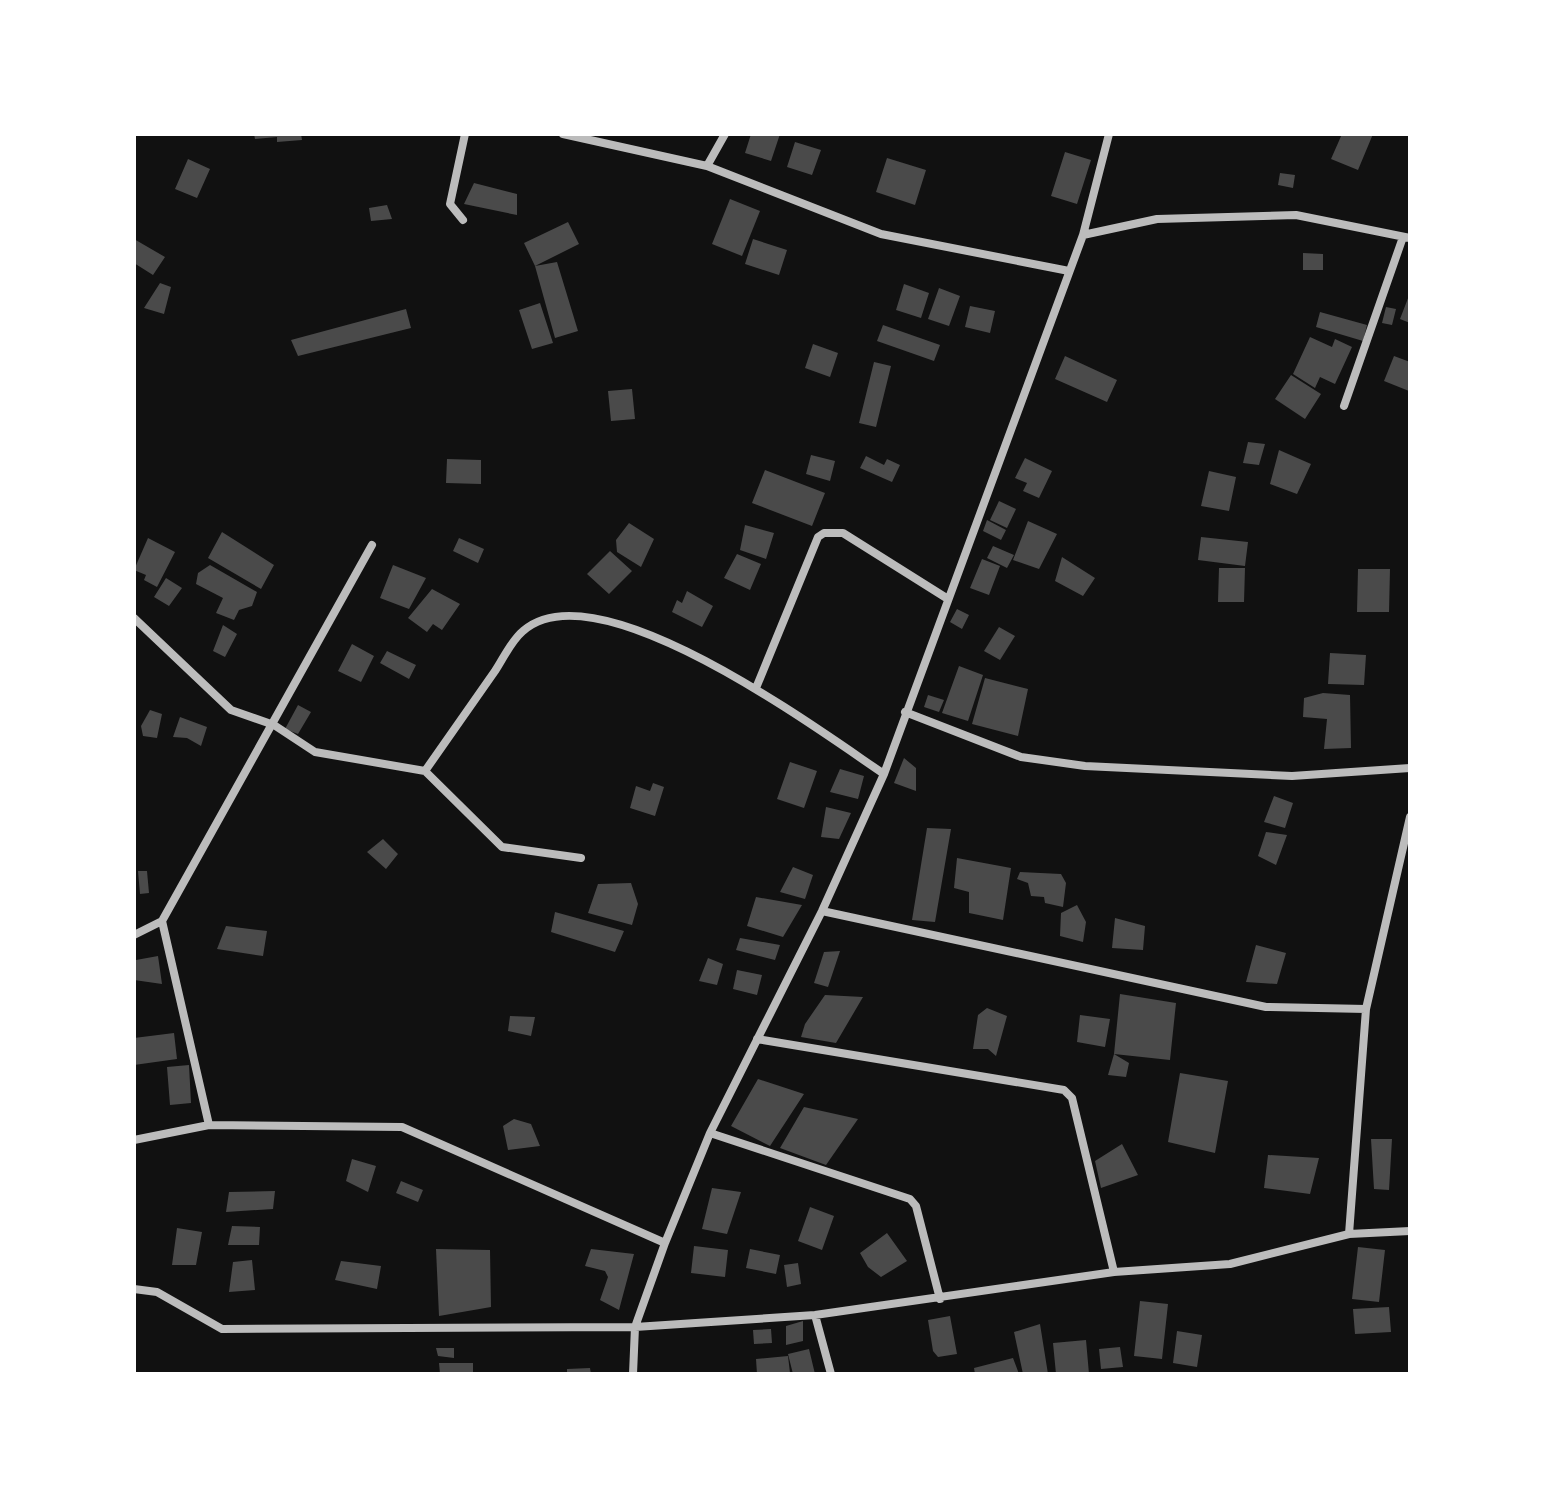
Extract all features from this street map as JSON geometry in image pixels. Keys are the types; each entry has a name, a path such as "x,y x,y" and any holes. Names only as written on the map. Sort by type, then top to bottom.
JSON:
{"street":[{"path":"463,220 450,204 465,134"},
{"path":"563,134 707,166 881,234 1069,271"},
{"path":"707,166 725,134"},
{"path":"633,1374 635,1327 710,1133 822,911 884,774 1083,235 1109,134"},
{"path":"1083,235 1157,219 1296,215 1407,237 1344,406"},
{"path":"756,688 818,537 824,533 843,533 948,599"},
{"path":"134,935 162,921 372,545"},
{"path":"425,771 522,632 551,615 598,616 648,635 756,688 884,774"},
{"path":"134,618 231,710 274,725 315,752 425,771 502,847 581,858"},
{"path":"905,712 1021,757 1085,766 1292,776 1410,768"},
{"path":"1349,1234 1366,1009 1410,817"},
{"path":"822,911 1266,1007 1366,1009"},
{"path":"162,921 209,1125"},
{"path":"757,1039 1064,1090 1072,1098 1114,1272"},
{"path":"134,1140 209,1125 402,1127 665,1243"},
{"path":"710,1133 910,1199 916,1206 940,1299"},
{"path":"134,1289 157,1292 222,1329 635,1327 815,1315 1114,1272 1230,1264 1349,1234 1410,1231"},
{"path":"815,1315 831,1374"}],"building":[{"path":"254,134 301,134 302,140 277,142 277,137 255,139"},
{"path":"751,134 780,134 771,161 745,153"},
{"path":"1342,134 1373,134 1358,170 1331,159"},
{"path":"795,142 821,150 812,175 787,167"},
{"path":"1065,152 1091,160 1077,204 1051,196"},
{"path":"887,158 926,170 915,205 876,192"},
{"path":"188,159 210,169 197,198 175,189"},
{"path":"1280,173 1295,175 1293,188 1278,185"},
{"path":"474,183 517,194 517,215 464,204"},
{"path":"730,199 760,211 742,256 712,244"},
{"path":"387,205 392,219 371,221 369,208"},
{"path":"568,222 579,244 535,266 524,243"},
{"path":"134,239 165,257 153,275 134,263"},
{"path":"753,239 787,250 779,275 745,264"},
{"path":"1303,253 1323,254 1323,270 1303,270"},
{"path":"557,262 578,331 555,338 535,266"},
{"path":"160,283 171,287 164,314 144,308"},
{"path":"904,284 929,293 921,318 896,310"},
{"path":"939,288 960,296 949,326 928,319"},
{"path":"1410,293 1410,323 1400,319"},
{"path":"540,303 553,343 532,349 519,310"},
{"path":"970,306 995,311 990,333 965,327"},
{"path":"1386,307 1396,309 1392,325 1382,323"},
{"path":"406,309 411,328 298,356 291,340"},
{"path":"1320,312 1367,325 1363,341 1316,327"},
{"path":"883,325 940,345 934,361 877,341"},
{"path":"1310,337 1332,347 1335,339 1352,347 1335,384 1320,377 1315,388 1293,374"},
{"path":"813,344 838,353 830,377 805,368"},
{"path":"1065,356 1117,380 1107,402 1055,379"},
{"path":"1394,356 1410,362 1409,391 1384,381"},
{"path":"874,362 891,366 876,427 859,423"},
{"path":"1291,375 1321,394 1305,419 1275,399"},
{"path":"632,389 635,419 611,421 608,391"},
{"path":"1248,442 1265,444 1259,465 1243,463"},
{"path":"1279,450 1311,464 1297,494 1270,484"},
{"path":"811,455 835,461 830,481 806,474"},
{"path":"866,456 884,465 887,459 900,465 892,482 860,468"},
{"path":"1025,458 1052,471 1039,498 1023,491 1027,483 1015,478"},
{"path":"447,459 481,460 481,484 446,483"},
{"path":"765,470 825,493 812,526 752,503"},
{"path":"1209,471 1236,477 1229,511 1201,506"},
{"path":"999,501 1016,509 1007,528 990,520"},
{"path":"987,520 1006,530 1001,540 983,531"},
{"path":"1028,521 1057,534 1039,569 1013,560"},
{"path":"629,523 654,539 641,567 617,552 616,540"},
{"path":"745,525 774,533 766,559 740,550"},
{"path":"222,532 274,565 261,589 208,558"},
{"path":"1201,537 1248,542 1245,566 1198,560"},
{"path":"148,538 175,552 157,587 144,580 146,575 134,570"},
{"path":"459,538 484,549 478,563 453,551"},
{"path":"993,546 1014,555 1007,568 987,558"},
{"path":"610,551 632,571 609,594 587,574"},
{"path":"737,554 761,564 750,590 724,578"},
{"path":"1062,557 1095,578 1083,596 1055,581"},
{"path":"982,559 1000,566 989,595 970,588"},
{"path":"210,565 257,592 252,606 239,610 234,620 216,613 223,598 196,584 198,573"},
{"path":"393,565 426,578 409,609 380,598"},
{"path":"1219,568 1245,568 1244,602 1218,602"},
{"path":"1358,569 1390,569 1389,612 1357,612"},
{"path":"166,578 182,588 169,606 154,597"},
{"path":"432,589 460,604 442,630 433,624 427,632 408,618"},
{"path":"687,591 713,606 702,627 672,612 677,600 682,603"},
{"path":"957,609 969,615 962,629 950,622"},
{"path":"223,625 237,634 225,657 213,651"},
{"path":"999,627 1015,636 1000,660 984,651"},
{"path":"352,644 374,656 361,682 338,671"},
{"path":"387,651 416,665 409,679 380,663"},
{"path":"1330,653 1366,655 1364,685 1328,684"},
{"path":"959,666 983,675 968,721 942,713"},
{"path":"985,678 1028,689 1018,736 972,724"},
{"path":"1323,693 1350,695 1351,748 1324,749 1327,719 1303,717 1304,698"},
{"path":"928,695 944,700 939,712 924,707"},
{"path":"298,705 311,712 298,734 285,729"},
{"path":"150,710 162,714 157,738 143,736 141,726"},
{"path":"180,717 207,727 201,746 187,738 173,737"},
{"path":"904,758 916,768 916,791 894,783"},
{"path":"790,762 817,771 804,808 777,799"},
{"path":"840,769 864,776 858,799 830,792"},
{"path":"653,783 664,787 655,816 630,808 636,786 650,791"},
{"path":"1274,796 1293,803 1285,828 1264,822"},
{"path":"826,807 851,813 839,839 821,837"},
{"path":"927,828 951,829 935,922 912,920"},
{"path":"1266,832 1287,835 1276,865 1258,856"},
{"path":"383,839 398,854 386,869 367,852"},
{"path":"957,858 1011,868 1003,920 969,913 969,892 954,888"},
{"path":"793,867 813,875 805,899 780,892"},
{"path":"138,871 147,871 149,893 140,894"},
{"path":"1020,872 1061,874 1066,883 1063,907 1045,903 1044,897 1031,896 1028,883 1017,879"},
{"path":"631,883 638,904 632,925 588,913 598,884"},
{"path":"756,897 802,905 783,937 747,926"},
{"path":"1077,905 1086,922 1083,942 1060,936 1061,913"},
{"path":"555,912 624,931 615,952 551,932"},
{"path":"1115,918 1145,926 1143,950 1112,948"},
{"path":"226,926 267,931 263,956 217,949"},
{"path":"740,938 780,945 775,960 736,950"},
{"path":"1256,945 1286,953 1277,984 1246,982"},
{"path":"840,951 828,987 814,983 824,952"},
{"path":"158,956 162,984 134,980 136,960"},
{"path":"708,958 723,964 717,985 699,981"},
{"path":"737,970 762,975 757,995 733,989"},
{"path":"1120,994 1176,1003 1170,1060 1114,1054"},
{"path":"825,995 863,997 836,1043 801,1037 805,1024"},
{"path":"987,1008 1007,1016 996,1056 988,1049 973,1049 978,1015"},
{"path":"1080,1015 1110,1019 1105,1047 1077,1042"},
{"path":"510,1016 535,1017 531,1036 508,1031"},
{"path":"174,1033 177,1059 134,1065 134,1038"},
{"path":"1114,1054 1129,1063 1126,1077 1108,1075"},
{"path":"189,1065 191,1103 170,1105 167,1067"},
{"path":"1180,1073 1228,1081 1215,1153 1168,1142"},
{"path":"758,1079 804,1094 770,1146 731,1126"},
{"path":"804,1107 858,1119 826,1165 780,1148"},
{"path":"514,1119 531,1124 540,1146 508,1150 503,1126"},
{"path":"1371,1139 1392,1139 1389,1190 1374,1189"},
{"path":"1122,1144 1138,1175 1101,1188 1095,1161"},
{"path":"1268,1155 1319,1158 1310,1194 1264,1188"},
{"path":"352,1159 376,1166 368,1192 346,1181"},
{"path":"401,1181 423,1190 418,1202 396,1193"},
{"path":"712,1188 741,1192 727,1234 702,1229"},
{"path":"275,1191 273,1209 226,1212 229,1192"},
{"path":"810,1207 834,1216 822,1250 798,1241"},
{"path":"232,1226 260,1227 259,1245 228,1245"},
{"path":"177,1228 202,1232 196,1265 172,1265"},
{"path":"887,1233 907,1261 881,1277 868,1267 860,1253"},
{"path":"694,1246 728,1250 725,1277 691,1273"},
{"path":"1358,1247 1385,1250 1379,1302 1352,1299"},
{"path":"436,1249 490,1250 491,1307 439,1316"},
{"path":"591,1249 634,1254 619,1310 600,1300 608,1277 605,1271 585,1266"},
{"path":"750,1249 780,1255 776,1274 746,1268"},
{"path":"252,1260 255,1290 229,1292 233,1262"},
{"path":"341,1261 381,1266 377,1289 335,1280"},
{"path":"798,1263 801,1284 787,1287 784,1265"},
{"path":"1140,1301 1168,1304 1162,1359 1134,1356"},
{"path":"1389,1307 1391,1332 1355,1334 1353,1309"},
{"path":"950,1316 957,1354 938,1357 933,1351 928,1320"},
{"path":"803,1321 803,1341 786,1345 786,1326"},
{"path":"1040,1324 1048,1374 1023,1374 1014,1332"},
{"path":"771,1329 772,1343 754,1344 753,1330"},
{"path":"1177,1331 1202,1335 1197,1367 1173,1363"},
{"path":"1086,1340 1089,1374 1056,1374 1053,1343"},
{"path":"1120,1347 1123,1367 1101,1369 1099,1349"},
{"path":"436,1348 454,1348 454,1358 438,1356"},
{"path":"809,1349 815,1374 793,1374 788,1354"},
{"path":"788,1356 790,1373 757,1374 756,1359"},
{"path":"1013,1358 1019,1374 975,1374 974,1368"},
{"path":"439,1363 473,1363 473,1374 440,1374"},
{"path":"590,1368 591,1374 567,1374 567,1369"}]}
